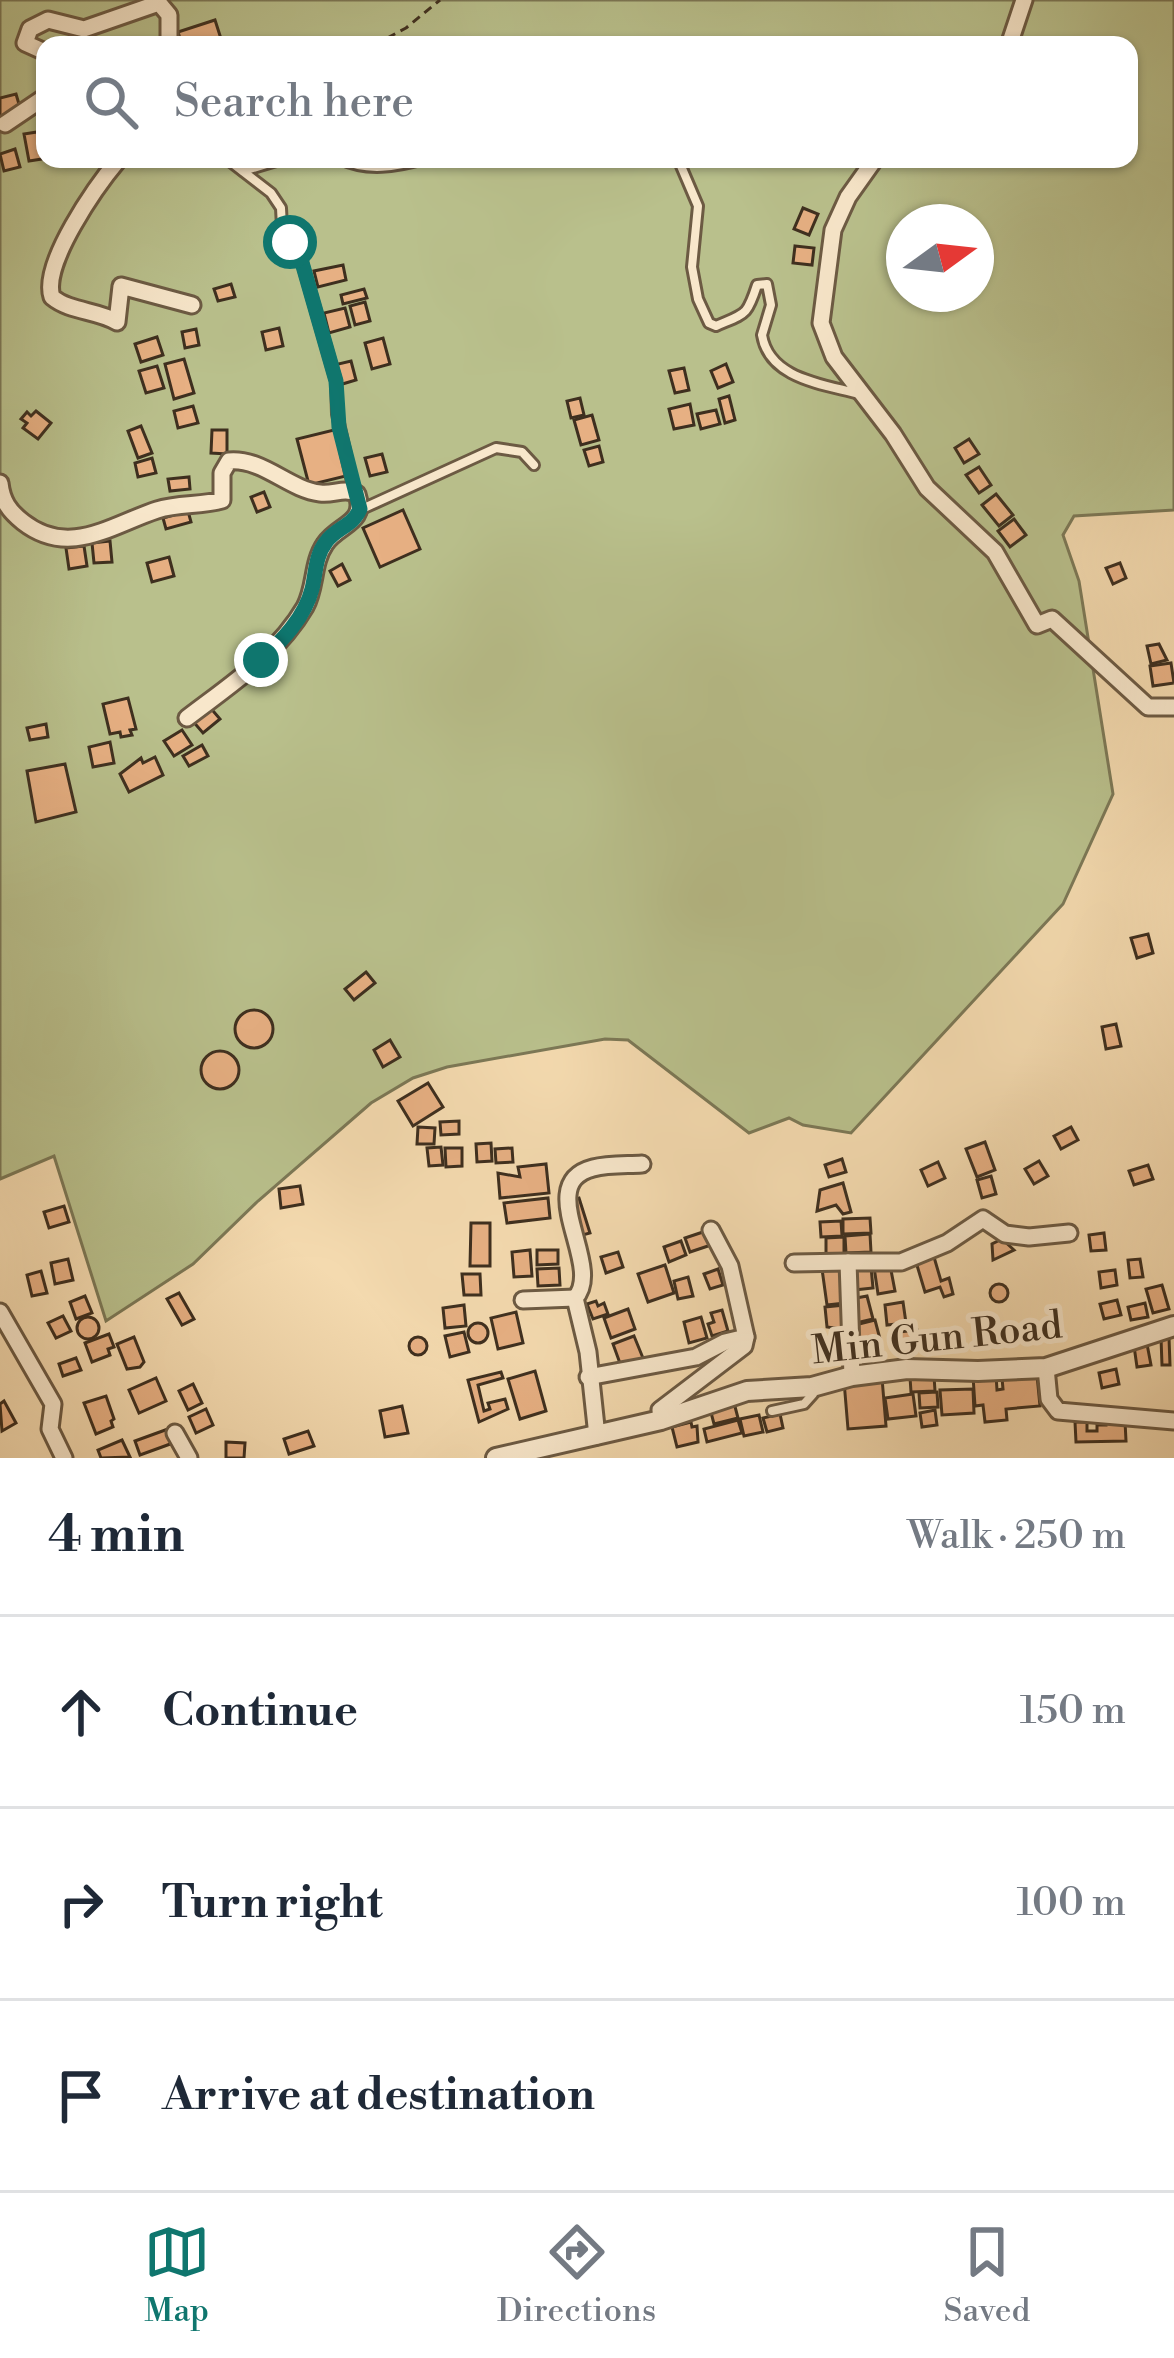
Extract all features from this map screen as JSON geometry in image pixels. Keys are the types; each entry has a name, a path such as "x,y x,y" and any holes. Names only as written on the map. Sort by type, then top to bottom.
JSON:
{"street":[{"path":"1012,36 1024,0"},
{"path":"36,48 25,43 30,29 39,22 84,29 154,2 169,16 169,36"},
{"path":"5,124 36,103"},
{"path":"112,168 86,204 50,275 52,296 62,304 117,322 121,286 192,305"},
{"path":"868,168 832,230 821,323 834,356 927,488 995,552 1037,625 1052,619 1148,707 1174,707"},
{"path":"0,483 8,508 51,539 109,531 165,508 222,500 222,473 229,461 252,463 318,493 354,490 360,509 356,519 327,540 317,559 308,602 281,641 188,718"},
{"path":"523,1300 575,1298 582,1291 583,1272 567,1206 574,1180 588,1168 642,1164"},
{"path":"794,1263 902,1262 947,1244 983,1219 1005,1234 1069,1233"},
{"path":"662,1420 660,1409 740,1352 746,1337 730,1266 711,1230"},
{"path":"848,1262 852,1376"},
{"path":"575,1298 588,1352 597,1436"},
{"path":"0,1312 53,1404 50,1429 64,1458"},
{"name":"Min Gun Road","path":"496,1458 662,1420 747,1391 812,1387 908,1369 1046,1368 1173,1329"},
{"path":"589,1377 696,1357 746,1337"},
{"path":"1046,1368 1049,1399 1058,1411 1174,1421"},
{"path":"175,1433 189,1458"}],"lane":[{"path":"238,168 271,193 280,208 282,227 301,259 336,381 339,427 354,490"},
{"path":"242,171 252,168"},
{"path":"682,168 698,206 692,267 709,323 716,326 746,314 757,285 767,284 771,305 762,335 772,359 806,379 863,395"},
{"path":"360,509 496,448 522,452 534,465"},
{"path":"772,1411 804,1404 813,1394 812,1387"}],"path":[{"path":"391,36 440,0"}],"green space":[{"path":"0,0 1174,0 1174,510 1074,516 1063,535 1079,581 1113,794 1063,904 851,1133 789,1118 749,1133 628,1040 605,1039 447,1067 413,1078 371,1103 193,1264 106,1321 54,1156 0,1179"}],"building":[{"path":"215,20 220,36 179,36 178,32"},
{"path":"16,94 21,111 0,117 0,98"},
{"path":"36,132 36,160 29,161 24,134"},
{"path":"15,149 20,167 4,171 0,154"},
{"path":"803,208 818,214 809,235 794,229"},
{"path":"795,246 814,248 812,265 793,263"},
{"path":"343,265 346,280 318,287 314,271"},
{"path":"231,284 235,297 218,301 214,289"},
{"path":"364,289 367,298 343,304 341,295"},
{"path":"365,302 370,321 355,325 350,306"},
{"path":"345,308 350,327 329,333 324,313"},
{"path":"279,328 283,346 266,350 262,332"},
{"path":"196,329 199,345 185,348 182,332"},
{"path":"157,337 163,355 141,362 135,344"},
{"path":"383,338 390,364 372,369 365,343"},
{"path":"184,359 194,393 174,399 165,364"},
{"path":"351,361 356,380 339,385 334,365"},
{"path":"726,364 733,382 718,388 711,371"},
{"path":"157,366 164,388 146,393 139,371"},
{"path":"684,368 689,390 675,393 669,371"},
{"path":"729,396 735,420 725,423 719,399"},
{"path":"580,398 584,415 571,418 567,401"},
{"path":"690,404 694,425 674,429 669,409"},
{"path":"193,406 198,423 178,428 174,411"},
{"path":"716,410 720,424 701,429 697,414"},
{"path":"36,411 51,423 38,439 23,428 27,423 21,419"},
{"path":"592,415 599,440 581,445 574,420"},
{"path":"141,426 152,453 138,458 128,431"},
{"path":"338,429 350,475 309,485 297,439"},
{"path":"212,430 227,430 227,454 211,453"},
{"path":"969,439 979,454 964,463 955,448"},
{"path":"599,446 603,462 589,466 584,450"},
{"path":"382,454 387,472 370,476 365,458"},
{"path":"152,458 156,473 138,477 135,463"},
{"path":"979,467 991,485 979,493 966,475"},
{"path":"189,477 190,489 170,491 168,479"},
{"path":"264,492 270,507 257,512 251,497"},
{"path":"996,494 1013,515 999,526 982,505"},
{"path":"403,510 420,549 380,567 363,528"},
{"path":"188,511 191,522 166,529 163,518"},
{"path":"1014,519 1026,535 1010,547 998,531"},
{"path":"110,541 112,562 94,563 92,543"},
{"path":"84,546 87,566 69,569 66,548"},
{"path":"169,557 174,576 152,582 147,563"},
{"path":"1120,563 1126,578 1113,584 1106,568"},
{"path":"342,564 350,580 338,586 330,571"},
{"path":"1159,644 1167,660 1151,664 1147,646"},
{"path":"1171,663 1174,683 1153,686 1150,666"},
{"path":"128,698 136,729 130,730 132,735 110,734 103,704"},
{"path":"208,705 220,719 203,733 191,719"},
{"path":"46,724 48,737 30,740 27,728"},
{"path":"182,730 192,745 174,756 164,741"},
{"path":"110,742 114,763 93,767 89,747"},
{"path":"202,745 208,756 189,766 183,756"},
{"path":"155,757 163,775 129,792 120,774 141,758 143,763"},
{"path":"65,764 76,812 36,822 27,771"},
{"path":"1148,934 1153,953 1137,958 1131,938"},
{"path":"366,972 375,983 354,1000 345,989"},
{"path":"254,1010 268,1015 273,1029 268,1043 254,1048 240,1043 235,1029 240,1015"},
{"path":"1116,1024 1121,1046 1106,1049 1102,1027"},
{"path":"390,1040 400,1057 383,1067 374,1050"},
{"path":"220,1051 233,1057 239,1070 233,1083 220,1089 207,1083 201,1070 207,1057"},
{"path":"428,1083 443,1107 413,1126 398,1101"},
{"path":"459,1121 459,1134 441,1135 440,1122"},
{"path":"418,1127 435,1128 434,1144 417,1144"},
{"path":"1071,1127 1078,1140 1061,1149 1054,1136"},
{"path":"985,1142 995,1170 977,1177 966,1149"},
{"path":"491,1143 492,1161 477,1162 476,1144"},
{"path":"441,1147 443,1165 429,1166 427,1148"},
{"path":"445,1148 462,1148 462,1166 446,1167"},
{"path":"512,1148 513,1162 496,1163 495,1149"},
{"path":"842,1159 846,1172 829,1177 825,1165"},
{"path":"1039,1161 1048,1176 1034,1184 1025,1169"},
{"path":"938,1162 945,1178 928,1186 921,1170"},
{"path":"546,1164 549,1193 500,1198 498,1173 520,1177 518,1167"},
{"path":"1148,1165 1153,1179 1134,1185 1129,1171"},
{"path":"991,1176 996,1194 982,1198 977,1180"},
{"path":"843,1183 851,1212 843,1214 836,1205 817,1211 820,1190"},
{"path":"300,1186 303,1204 281,1208 279,1189"},
{"path":"548,1198 550,1218 507,1223 504,1203"},
{"path":"579,1198 590,1233 579,1236 569,1201"},
{"path":"64,1206 69,1222 49,1228 44,1212"},
{"path":"870,1218 871,1233 843,1234 843,1219"},
{"path":"841,1221 842,1236 821,1237 820,1222"},
{"path":"471,1223 490,1223 490,1266 470,1266"},
{"path":"706,1231 711,1245 690,1252 685,1238"},
{"path":"1104,1233 1106,1250 1091,1251 1089,1235"},
{"path":"870,1234 871,1252 846,1253 845,1236"},
{"path":"844,1237 844,1254 826,1255 826,1238"},
{"path":"1002,1239 1014,1250 993,1260 992,1244"},
{"path":"681,1241 686,1255 669,1262 664,1247"},
{"path":"530,1250 532,1276 514,1277 512,1252"},
{"path":"537,1250 558,1250 558,1264 537,1265"},
{"path":"618,1252 623,1267 606,1273 601,1257"},
{"path":"934,1257 941,1281 949,1278 953,1294 944,1297 940,1287 925,1292 916,1262"},
{"path":"68,1259 73,1280 55,1284 51,1263"},
{"path":"1140,1259 1143,1277 1130,1278 1128,1260"},
{"path":"665,1265 674,1293 648,1302 638,1274"},
{"path":"890,1265 895,1291 878,1294 874,1267"},
{"path":"840,1267 845,1303 827,1305 822,1269"},
{"path":"871,1267 873,1288 854,1290 852,1268"},
{"path":"559,1268 560,1285 538,1286 537,1269"},
{"path":"718,1269 723,1285 710,1289 704,1274"},
{"path":"1115,1270 1117,1285 1101,1288 1099,1272"},
{"path":"41,1271 47,1293 32,1296 27,1275"},
{"path":"462,1274 480,1274 481,1295 464,1295"},
{"path":"688,1277 693,1296 678,1299 674,1281"},
{"path":"999,1284 1008,1293 999,1302 990,1293"},
{"path":"1162,1285 1169,1309 1153,1313 1146,1289"},
{"path":"179,1293 194,1319 182,1325 167,1299"},
{"path":"85,1296 92,1313 76,1319 70,1302"},
{"path":"867,1296 873,1319 856,1323 851,1299"},
{"path":"1117,1300 1121,1315 1104,1319 1100,1304"},
{"path":"596,1301 598,1306 604,1303 608,1314 593,1319 587,1304"},
{"path":"903,1302 906,1323 887,1325 885,1305"},
{"path":"1145,1303 1148,1317 1131,1320 1128,1307"},
{"path":"464,1305 466,1326 445,1328 443,1308"},
{"path":"845,1305 848,1330 827,1327 825,1307"},
{"path":"628,1309 635,1329 611,1338 604,1318"},
{"path":"722,1310 728,1331 712,1336 711,1313"},
{"path":"516,1312 523,1343 498,1349 491,1318"},
{"path":"63,1316 71,1331 56,1338 48,1323"},
{"path":"88,1317 99,1328 88,1339 77,1328"},
{"path":"701,1317 707,1338 689,1343 684,1322"},
{"path":"875,1320 880,1339 860,1344 855,1325"},
{"path":"478,1323 488,1333 478,1343 468,1333"},
{"path":"917,1330 920,1347 901,1350 899,1332"},
{"path":"464,1332 469,1352 450,1357 445,1336"},
{"path":"109,1334 114,1347 108,1349 110,1355 92,1362 85,1343"},
{"path":"634,1336 643,1358 621,1366 613,1344"},
{"path":"134,1337 144,1362 127,1369 117,1344"},
{"path":"418,1337 427,1346 418,1355 409,1346"},
{"path":"1161,1338 1169,1338 1170,1365 1162,1365"},
{"path":"1147,1344 1151,1365 1137,1367 1134,1346"},
{"path":"76,1358 81,1370 63,1376 59,1364"},
{"path":"1116,1369 1119,1384 1102,1388 1099,1373"},
{"path":"535,1371 546,1411 520,1419 508,1379"},
{"path":"501,1372 503,1378 478,1385 484,1411 490,1409 488,1403 505,1399 508,1409 479,1422 468,1380"},
{"path":"996,1375 997,1390 1003,1389 1002,1378 1037,1375 1040,1406 1006,1409 1007,1420 985,1422 983,1405 975,1406 973,1376"},
{"path":"934,1376 935,1391 911,1392 910,1377"},
{"path":"156,1378 166,1401 139,1413 129,1390"},
{"path":"882,1378 886,1426 848,1429 844,1381"},
{"path":"193,1384 202,1403 188,1410 179,1391"},
{"path":"973,1389 974,1413 942,1415 940,1390"},
{"path":"937,1392 938,1407 920,1408 919,1393"},
{"path":"913,1394 916,1416 888,1419 885,1398"},
{"path":"106,1396 113,1427 96,1434 84,1403"},
{"path":"733,1399 738,1418 714,1424 709,1405"},
{"path":"4,1401 16,1423 2,1431 0,1404"},
{"path":"402,1406 408,1433 385,1437 380,1411"},
{"path":"206,1409 213,1425 196,1433 189,1417"},
{"path":"935,1410 937,1425 922,1427 920,1413"},
{"path":"780,1414 783,1428 767,1432 763,1418"},
{"path":"759,1415 763,1432 744,1436 740,1419"},
{"path":"738,1420 742,1433 707,1442 704,1429"},
{"path":"1125,1421 1126,1441 1076,1442 1075,1422 1087,1422 1087,1431 1097,1431 1097,1425"},
{"path":"691,1422 692,1427 697,1426 698,1442 677,1447 672,1427"},
{"path":"168,1429 173,1443 140,1455 135,1441"},
{"path":"308,1431 314,1446 289,1454 284,1439"},
{"path":"122,1440 130,1457 101,1458 98,1450"},
{"path":"226,1442 245,1443 244,1458 226,1458"}],"route":[{"path":"261,660 308,602 317,559 327,540 356,519 360,509 339,427 336,381 301,259 290,242"}]}
